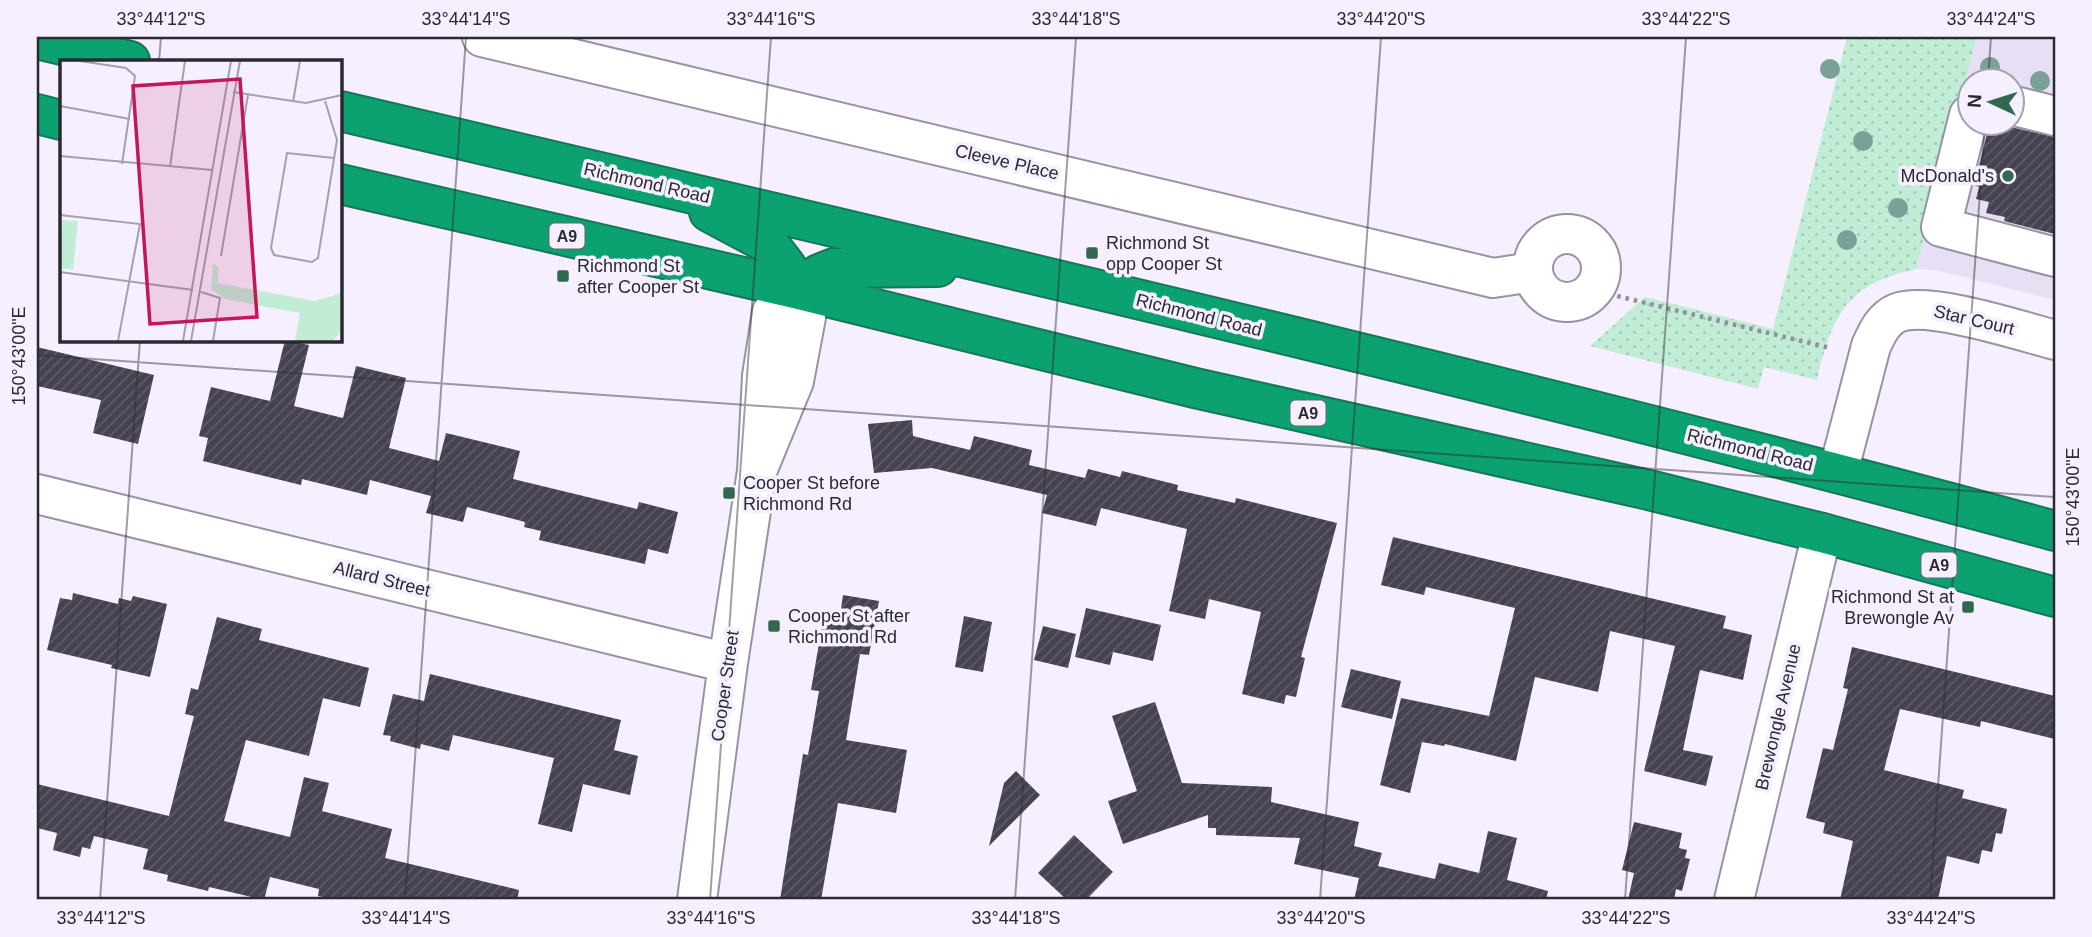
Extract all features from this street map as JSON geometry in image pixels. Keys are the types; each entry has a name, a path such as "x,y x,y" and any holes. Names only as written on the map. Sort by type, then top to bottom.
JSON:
{"highway":[{"path":"37,39 120,54"},
{"name":"Richmond Road","path":"341,111 1527,394 2055,531"},
{"path":"37,114 60,120"},
{"name":"A9","path":"341,184 794,289 1195,388 1649,490 1822,533 2055,597"},
{"path":"664,187 769,244 786,267 794,289 834,268 1003,267"}],"street":[{"name":"Cleeve Place","path":"482,37 1493,278 1533,272"},
{"path":"2025,108 2055,116"},
{"path":"1964,136 1941,227 1945,241 1953,252 2055,280"},
{"path":"1941,227 2055,257"},
{"name":"Cooper Street","path":"697,900 728,663 757,471 761,376 772,312 794,289"},
{"name":"Star Court","path":"1839,473 1871,346 1877,333 1895,314 1907,310 1931,309 2055,340"},
{"name":"Allard Street","path":"37,494 728,663"},
{"name":"Brewongle Avenue","path":"1734,900 1822,533"}],"path":[{"path":"1609,294 1830,348"}],"shaded area":[{"path":"1977,37 2055,37 2055,300 1936,270 1916,269 1955,121 1955,136 2025,136 2025,66 1969,66"}],"green space":[{"path":"1847,37 1977,37 1969,66 1955,66 1955,121 1916,269 1874,284 1846,306 1829,337 1817,380 1764,367 1758,389 1590,346 1645,297 1773,329"}],"building":[{"name":"McDonald's","path":"2025,130 2055,137 2055,234 2004,221 2005,217 1986,213 1989,202 1976,199 1979,187 1974,185 1986,136 2025,136"},
{"path":"285,341 309,345 294,406 343,418 356,366 406,378 389,448 439,461 446,433 520,451 513,479 637,509 639,502 678,512 668,554 648,549 645,564 539,540 541,531 524,527 525,522 467,507 463,522 426,513 431,496 370,480 367,495 302,479 301,485 203,461 208,438 199,436 211,387 270,401"},
{"path":"37,347 154,375 138,444 93,433 101,400 37,386"},
{"path":"912,420 913,436 970,450 974,436 1032,450 1029,465 1085,478 1088,469 1120,477 1122,471 1178,485 1177,490 1235,503 1236,498 1337,523 1301,657 1305,658 1296,697 1286,695 1284,704 1242,694 1261,612 1209,599 1205,619 1169,611 1187,529 1101,508 1096,526 1042,513 1047,495 932,468 874,473 868,424"},
{"path":"1393,537 1726,616 1723,628 1752,635 1743,680 1700,670 1683,750 1713,756 1706,786 1644,771 1675,646 1610,631 1598,692 1535,677 1516,761 1445,744 1422,742 1410,793 1380,785 1401,698 1489,716 1515,608 1426,587 1424,595 1381,585"},
{"path":"73,593 118,604 119,598 131,601 133,596 167,604 150,677 47,650 60,598 72,600"},
{"path":"843,595 879,601 869,655 860,654 846,740 907,750 896,813 838,803 821,900 780,900 803,754 808,755 819,691 811,690 823,620 839,623"},
{"path":"1086,608 1161,625 1153,661 1113,652 1110,665 1075,657"},
{"path":"964,616 992,622 983,672 955,667"},
{"path":"217,617 262,629 259,640 369,668 360,707 323,698 309,756 246,740 224,821 290,837 304,777 329,783 322,811 392,829 385,858 519,890 517,900 337,900 318,896 319,889 270,877 264,900 209,887 208,891 167,881 168,875 143,869 148,849 94,836 90,849 82,847 80,857 53,850 57,833 37,828 37,784 169,816 194,716 185,714 191,688 198,690"},
{"path":"1043,626 1076,634 1068,668 1034,660"},
{"path":"1852,647 2055,696 2055,739 1981,721 1980,727 1900,709 1884,770 1964,790 1962,798 2007,809 2002,834 1996,833 1992,852 1982,850 1979,864 1947,856 1938,900 1840,900 1853,841 1823,833 1825,823 1806,818 1823,748 1833,750 1848,689 1843,688"},
{"path":"1351,669 1401,681 1392,719 1341,707"},
{"path":"430,674 621,720 614,750 638,756 630,795 583,784 572,832 538,824 554,758 453,735 449,751 421,744 420,749 390,741 391,736 383,735 393,694 424,701"},
{"path":"1155,702 1182,783 1272,787 1271,802 1359,822 1354,846 1382,853 1378,866 1435,879 1439,863 1479,873 1488,831 1517,838 1507,880 1548,891 1546,900 1354,900 1359,878 1294,864 1300,838 1216,835 1216,828 1208,828 1208,815 1123,844 1108,801 1137,791 1112,716"},
{"path":"1016,771 1040,795 989,846 1004,783"},
{"path":"1634,822 1682,833 1679,848 1687,850 1685,858 1690,859 1682,891 1676,889 1674,900 1628,900 1634,873 1622,870"},
{"path":"1074,835 1113,872 1086,900 1067,900 1038,873"}],"place":[{"name":"McDonald's","path":"2008,176"},
{"name":"Richmond St opp Cooper St","path":"1092,253"},
{"name":"Richmond St after Cooper St","path":"563,276"},
{"name":"Cooper St before Richmond Rd","path":"729,493"},
{"name":"Richmond St at Brewongle Av","path":"1968,607"},
{"name":"Cooper St after Richmond Rd","path":"774,626"}]}
